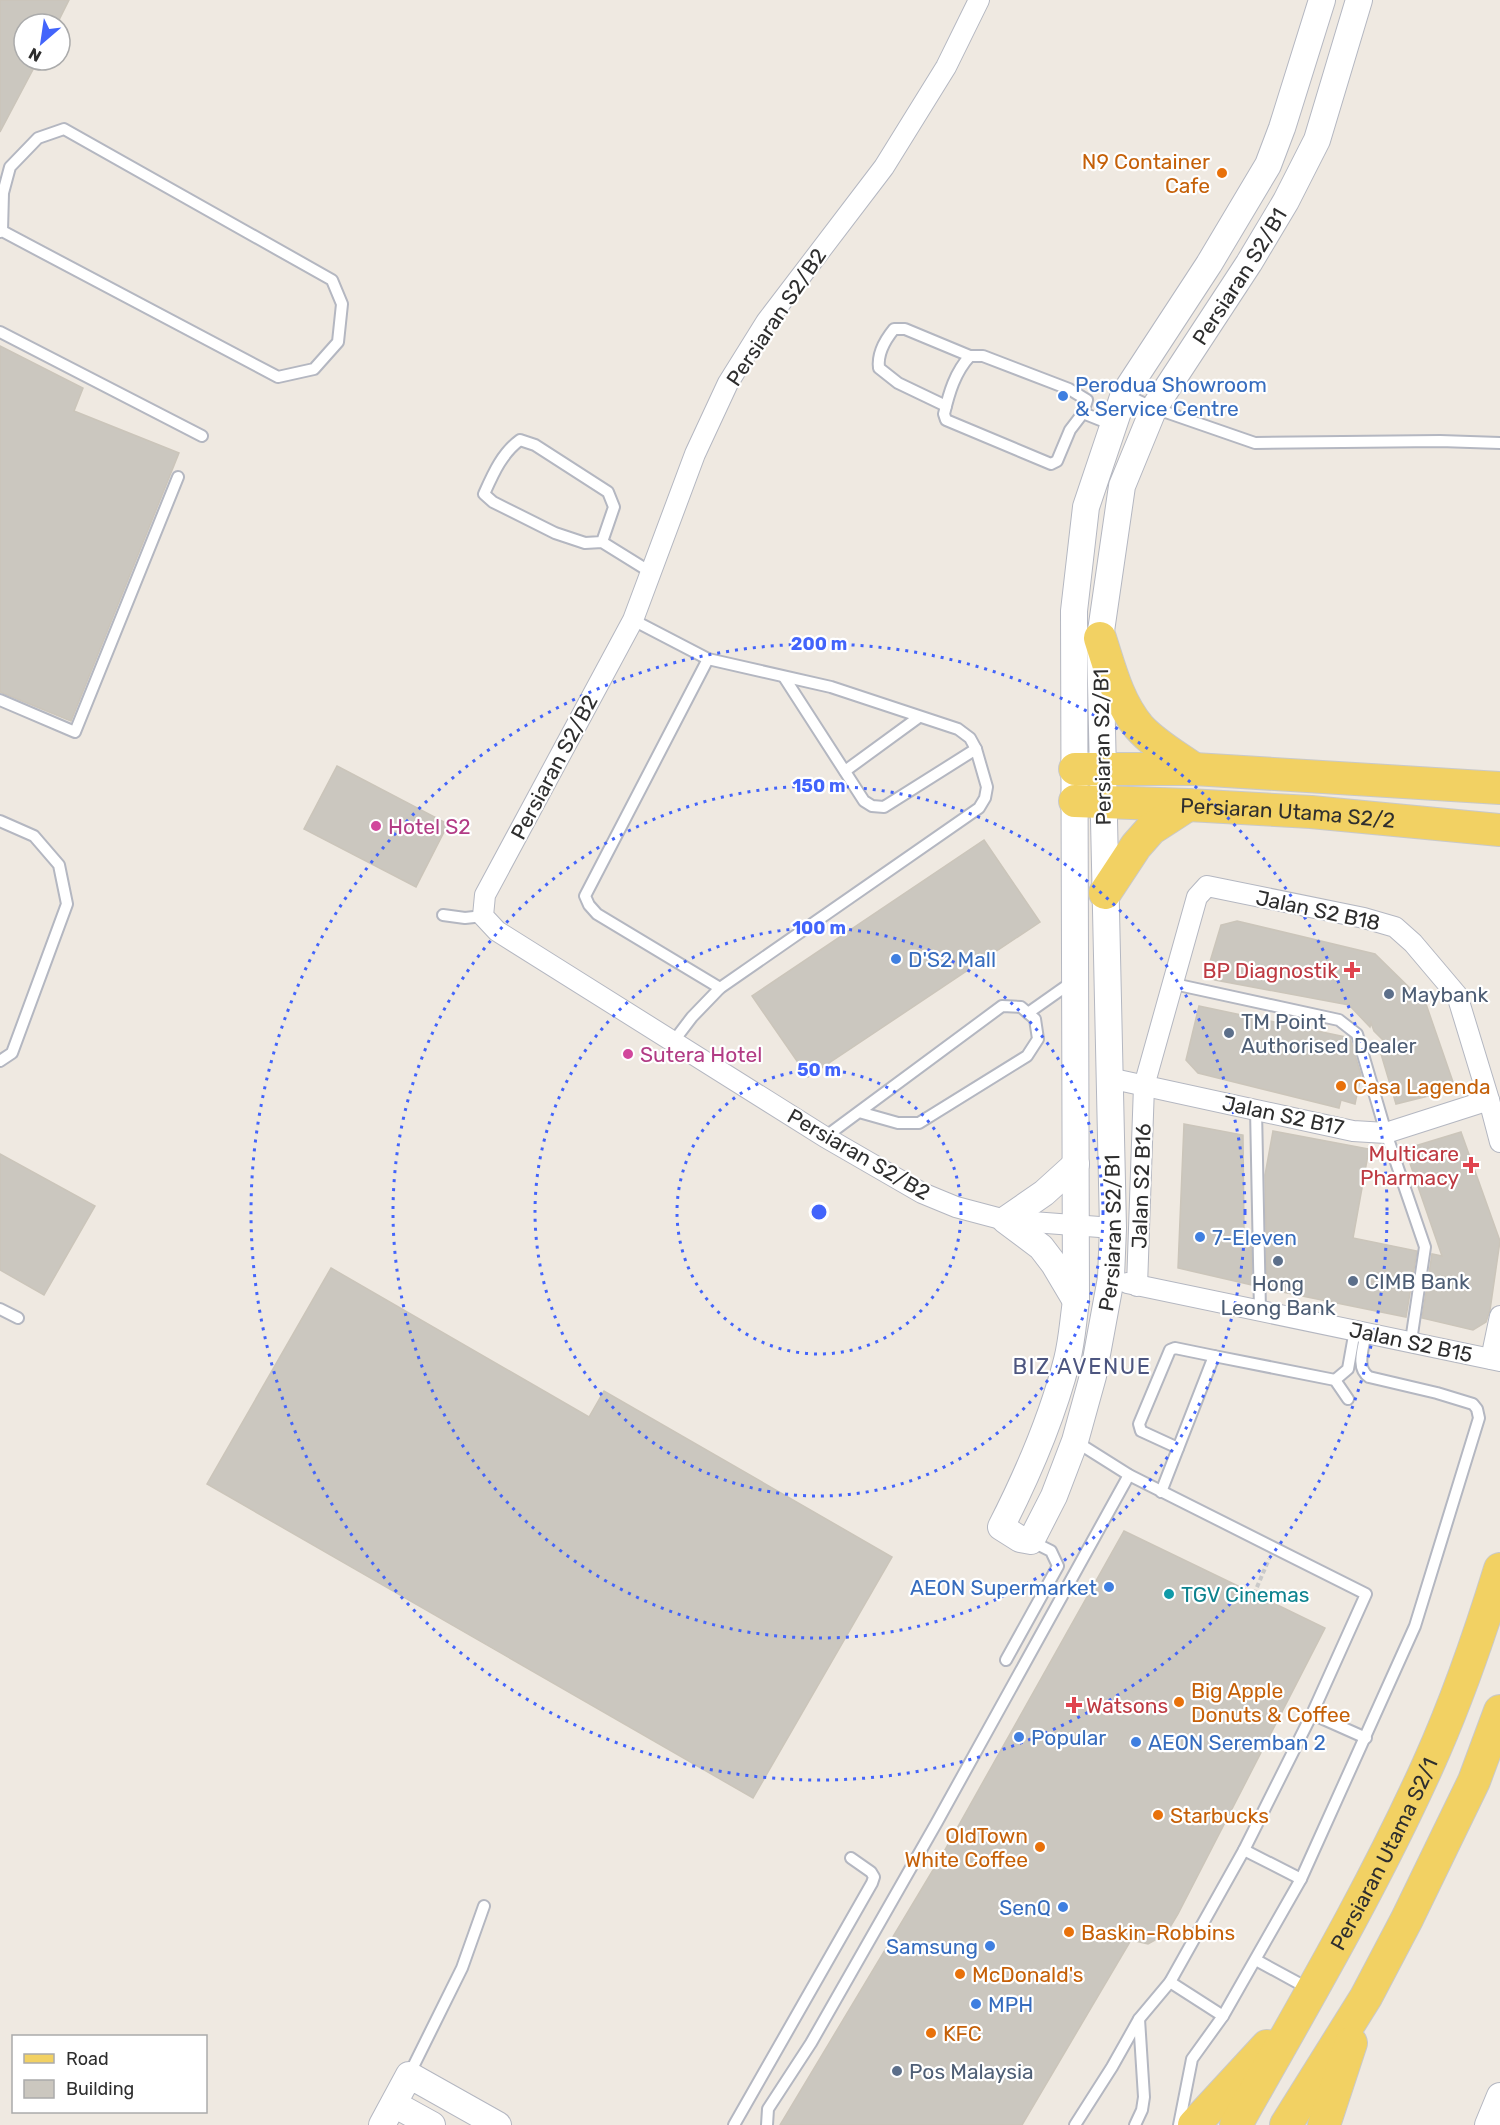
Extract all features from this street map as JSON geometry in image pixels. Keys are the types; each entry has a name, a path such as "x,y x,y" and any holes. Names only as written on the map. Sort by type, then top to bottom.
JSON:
{"main road":[{"path":"1100,638 1119,694 1128,712 1141,729 1194,769"},
{"name":"Persiaran Utama S2/2","path":"1089,769 1194,769 1499,787"},
{"name":"Persiaran Utama S2/2","path":"1089,801 1311,812 1485,829"},
{"path":"1105,892 1136,846 1151,829 1188,805"},
{"path":"1485,829 1500,849"},
{"name":"Persiaran Utama S2/1","path":"1236,2125 1360,1904 1429,1764 1500,1569"},
{"path":"1286,2125 1366,1997 1407,1919 1474,1781 1500,1711"},
{"path":"1324,2125 1366,1997"},
{"path":"1194,2125 1307,2000"}],"street":[{"name":"Persiaran S2/B2","path":"980,0 946,67 884,167 766,322 728,383 695,454 633,620 485,895 483,916 496,931 825,1137 922,1193 956,1207 1005,1220 1113,1228"},
{"name":"Persiaran S2/B1","path":"1089,769 1074,611 1086,507 1124,394 1209,264 1268,165 1322,0"},
{"name":"Persiaran S2/B1","path":"1089,801 1105,892 1113,1228 1111,1278 1093,1376 1075,1441 1054,1496 1030,1541 1020,1539 1001,1527 1049,1420 1067,1359 1077,1301 1076,980 1089,801 1089,769 1100,638 1122,486 1154,408 1249,263 1286,201 1317,140 1359,0"},
{"name":"Jalan S2 B18","path":"1144,1086 1197,897 1207,886 1364,918 1395,927 1413,943 1457,994 1500,1142"},
{"name":"Jalan S2 B17","path":"1109,1078 1353,1131 1386,1133 1489,1100"},
{"name":"Jalan S2 B16","path":"1137,1286 1144,1086"},
{"path":"1076,1164 1044,1193 1005,1220 1041,1247 1077,1301"},
{"name":"Jalan S2 B15","path":"1111,1278 1137,1286 1496,1360"},
{"path":"1496,1360 1500,1316"},
{"path":"432,2125 388,2115 410,2075 498,2125"},
{"path":"1488,2125 1500,2096"}],"lane":[{"path":"64,129 332,280 342,304 338,342 314,369 278,377 1,231 3,193 10,167 38,138 64,129"},
{"path":"946,406 898,383 879,368 877,358 894,329 904,329 970,356 983,356 1069,389 1087,400 1083,413 1070,430 1057,461 1051,464 950,422 945,414 946,406 956,375 970,356"},
{"path":"0,332 202,436"},
{"path":"1124,394 1154,408 1255,444 1440,441 1500,443"},
{"path":"1083,413 1113,425"},
{"path":"602,542 614,507 608,492 535,446 520,440 513,445 498,465 484,494 493,502 555,533 585,543 602,542 652,573"},
{"path":"0,700 75,732 178,477"},
{"path":"633,620 708,659 831,687 958,729 970,738 976,749 987,787 985,798 979,808 720,988 692,1017 674,1042"},
{"path":"708,659 585,896 597,914 720,988"},
{"path":"784,678 864,801 877,808 884,807 976,749"},
{"path":"845,771 919,717"},
{"path":"0,821 34,836 59,865 67,904 12,1053 0,1061"},
{"path":"443,915 465,918 483,916"},
{"path":"1028,1013 1076,980"},
{"path":"1174,984 1339,1020 1357,1034 1386,1133 1425,1247 1411,1341"},
{"path":"825,1137 1002,1006 1021,1007 1035,1019 1038,1039 1027,1056 919,1123 898,1123 859,1112"},
{"path":"1256,1109 1260,1311"},
{"path":"0,1309 18,1318"},
{"path":"1335,1380 1348,1369 1361,1331"},
{"path":"1179,2125 1191,2059 1223,2016 1301,1879 1416,1626 1479,1418 1473,1404 1364,1374 1361,1366 1361,1331"},
{"path":"1178,1448 1141,1431 1139,1424 1170,1350 1175,1348 1335,1380 1348,1399"},
{"path":"1161,1492 1214,1356"},
{"path":"1075,1441 1161,1492 1366,1594 1312,1714 1244,1850 1170,1982 1139,2019 1076,2125"},
{"path":"767,2125 768,2109 812,2043 943,1812 1129,1475"},
{"path":"1006,1660 1058,1566 1051,1551 1030,1541"},
{"path":"1312,1714 1366,1738"},
{"path":"1244,1850 1301,1879"},
{"path":"734,2125 872,1883 874,1877 871,1872 851,1858"},
{"path":"410,2075 462,1968 484,1906"},
{"path":"1256,1960 1307,2000"},
{"path":"1170,1982 1223,2016"},
{"path":"1135,2125 1142,2110 1144,2097 1139,2019"}],"path":[{"path":"1254,1594 1274,1547"}],"building":[{"path":"0,0 69,0 63,12 12,12 12,72 32,72 0,132"},
{"path":"0,346 83,388 74,411 179,453 71,721 0,692"},
{"name":"Hotel S2","path":"337,766 448,824 416,887 304,829"},
{"name":"D'S2 Mall","path":"984,840 1040,922 808,1077 752,996"},
{"path":"1237,921 1375,954 1426,1004 1453,1082 1448,1091 1396,1104 1378,1044 1389,1046 1374,1031 1371,1023 1370,1027 1349,1005 1215,980 1206,975 1221,925"},
{"path":"1199,1006 1350,1038 1361,1075 1355,1104 1341,1100 1339,1108 1198,1073 1186,1060"},
{"path":"1184,1124 1243,1135 1244,1235 1251,1235 1252,1285 1178,1268"},
{"path":"1273,1131 1369,1149 1353,1238 1417,1251 1406,1317 1267,1289 1265,1175"},
{"path":"1461,1132 1500,1241 1490,1310 1486,1322 1473,1330 1422,1318 1432,1254 1442,1256 1405,1149"},
{"path":"0,1154 95,1206 44,1295 0,1270"},
{"path":"331,1268 589,1417 604,1391 892,1557 753,1798 207,1484"},
{"name":"AEON Seremban 2","path":"1124,1531 1325,1628 1178,1914 1166,1934 1148,1944 1131,1940 1022,2125 780,2125 942,1855"}],"place":[{"name":"N9 Container Cafe","path":"1222,173"},
{"name":"Perodua Showroom & Service Centre","path":"1063,396"},
{"name":"Hotel S2","path":"376,826"},
{"name":"D'S2 Mall","path":"896,959"},
{"name":"BP Diagnostik","path":"1352,970"},
{"name":"Maybank","path":"1389,994"},
{"name":"TM Point Authorised Dealer","path":"1229,1033"},
{"name":"Sutera Hotel","path":"628,1054"},
{"name":"Casa Lagenda","path":"1341,1086"},
{"name":"Multicare Pharmacy","path":"1471,1165"},
{"name":"7-Eleven","path":"1200,1237"},
{"name":"Hong Leong Bank","path":"1278,1261"},
{"name":"CIMB Bank","path":"1353,1281"},
{"name":"AEON Supermarket","path":"1109,1587"},
{"name":"TGV Cinemas","path":"1169,1594"},
{"name":"Big Apple Donuts & Coffee","path":"1179,1702"},
{"name":"Watsons","path":"1074,1705"},
{"name":"Popular","path":"1019,1737"},
{"name":"AEON Seremban 2","path":"1136,1742"},
{"name":"Starbucks","path":"1158,1815"},
{"name":"OldTown White Coffee","path":"1040,1847"},
{"name":"SenQ","path":"1063,1907"},
{"name":"Baskin-Robbins","path":"1069,1932"},
{"name":"Samsung","path":"990,1946"},
{"name":"McDonald's","path":"960,1974"},
{"name":"MPH","path":"976,2004"},
{"name":"KFC","path":"931,2033"},
{"name":"Pos Malaysia","path":"897,2071"}],"district":[{"name":"BIZ AVENUE","path":"1082,1366"}]}
